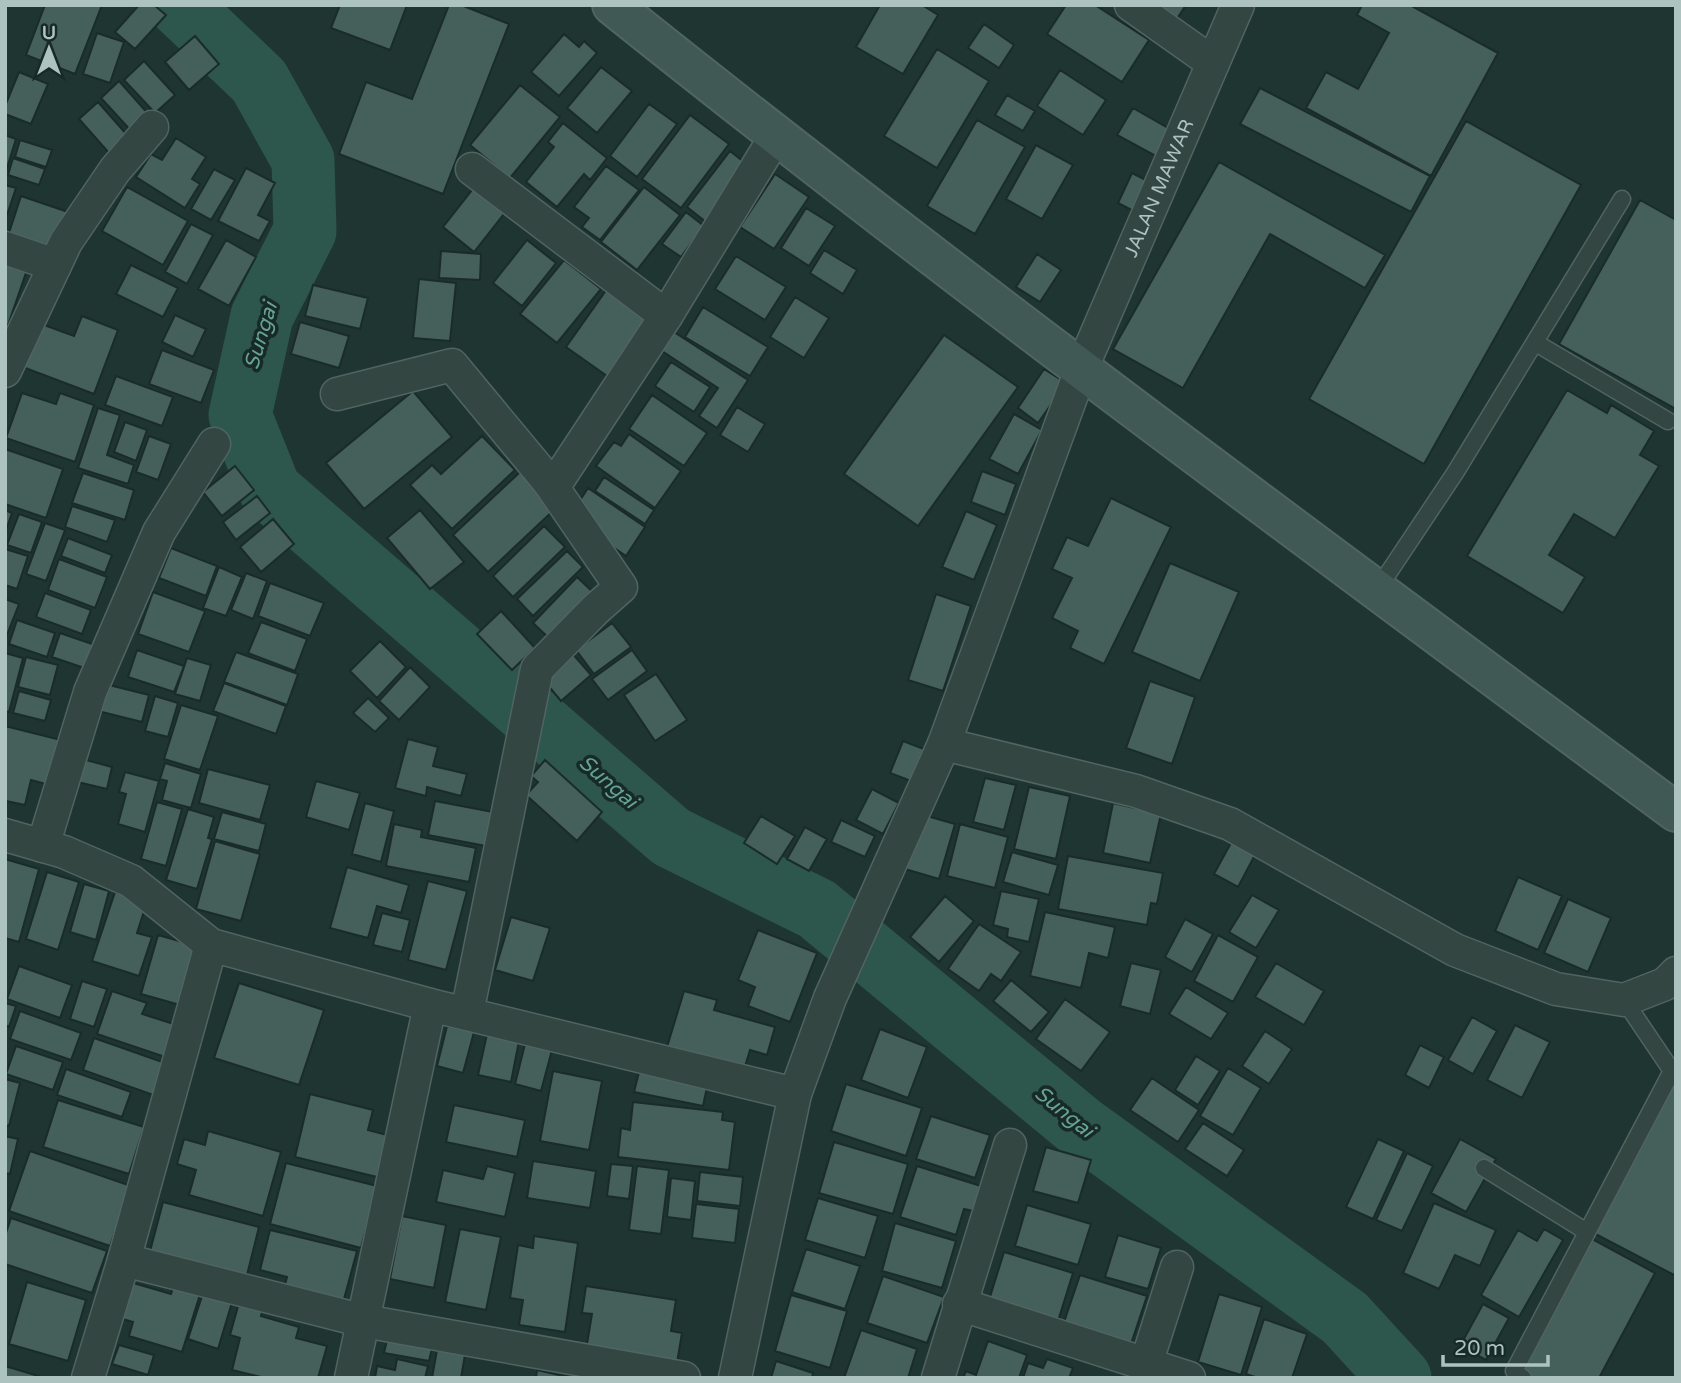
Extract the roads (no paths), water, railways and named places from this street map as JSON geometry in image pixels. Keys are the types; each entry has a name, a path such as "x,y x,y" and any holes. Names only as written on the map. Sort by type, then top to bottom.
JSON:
{"street":[{"path":"612,5 776,136 1081,370 1676,812"},
{"path":"1131,5 1213,63"},
{"name":"JALAN MAWAR","path":"735,1378 795,1094 837,979 944,744 1081,370 1238,5"},
{"path":"5,371 65,242 115,170 152,127"},
{"path":"549,482 556,482 666,316 776,136"},
{"path":"472,169 666,316"},
{"path":"5,248 54,265"},
{"path":"337,394 452,365 549,482 621,587 537,668 467,1013"},
{"path":"43,846 90,692 159,532 214,444"},
{"path":"944,744 1136,791 1230,824 1455,950 1556,989 1624,1000 1665,984 1676,973"},
{"path":"5,835 64,852 131,881 211,945 430,1005 795,1094"},
{"path":"88,1378 124,1260 211,945"},
{"path":"351,1378 430,1005"},
{"path":"938,1378 1010,1145"},
{"path":"124,1260 364,1321 684,1378"},
{"path":"1146,1364 1177,1267"},
{"path":"959,1304 1189,1378"}],"lane":[{"path":"1377,590 1410,543 1536,343 1622,199"},
{"path":"1536,343 1668,421"},
{"path":"1523,1378 1514,1371 1674,1071 1624,1000"},
{"path":"1484,1168 1587,1232"}],"waterway":[{"name":"Sungai","path":"179,5 259,81 303,160 305,231 262,316 240,415 270,490 671,837 817,909 1081,1127 1345,1318 1400,1378"}]}
